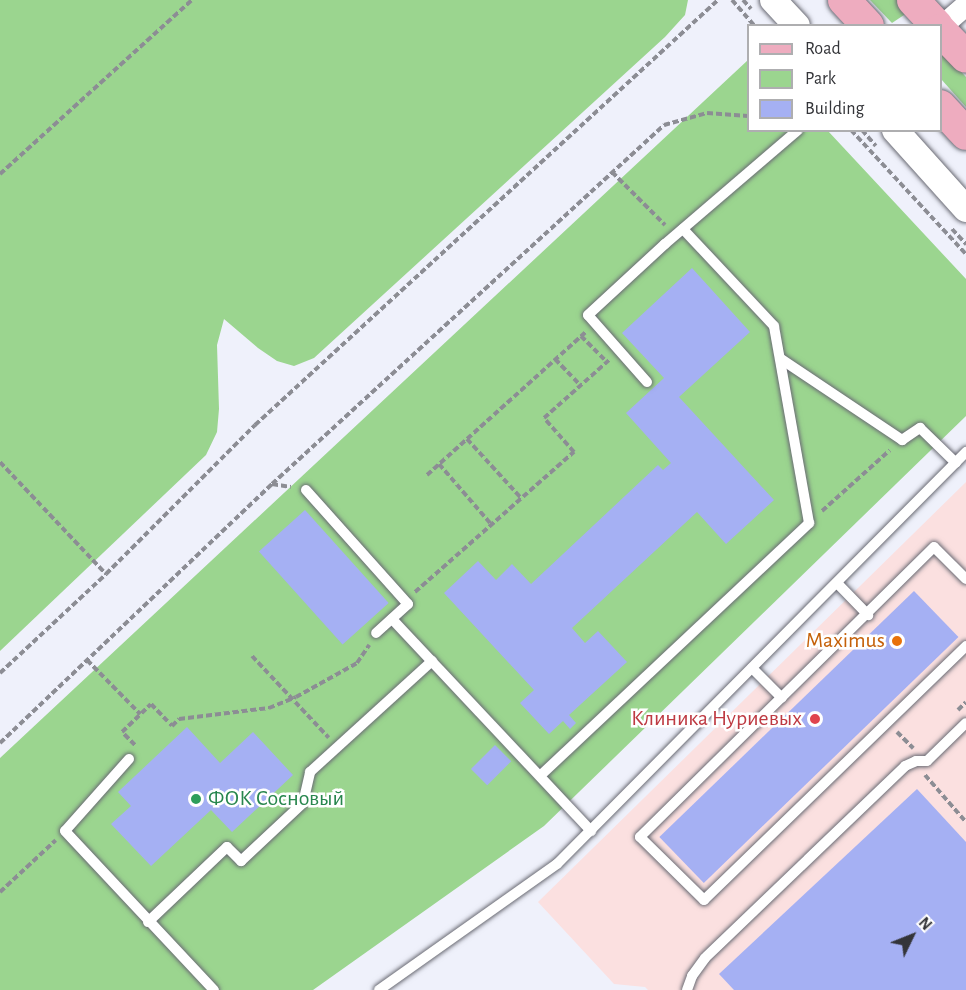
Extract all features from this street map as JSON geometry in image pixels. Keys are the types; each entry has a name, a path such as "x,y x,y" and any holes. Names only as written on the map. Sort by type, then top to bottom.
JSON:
{"main road":[{"path":"844,0 866,24"},
{"path":"913,0 935,24"},
{"path":"942,31 966,57"},
{"path":"942,107 966,134"}],"street":[{"path":"773,0 795,24"},
{"path":"942,25 966,4"},
{"path":"897,132 966,209"}],"lane":[{"path":"647,382 588,315 679,232 796,132"},
{"path":"541,775 809,523 774,326 679,232"},
{"path":"781,359 902,440 920,428 956,463"},
{"path":"379,990 557,864 966,452"},
{"path":"306,490 408,604 376,633"},
{"path":"966,579 934,547 868,615 640,837 704,900 966,646"},
{"path":"837,583 868,615"},
{"path":"392,619 541,775 591,831"},
{"path":"148,922 227,847 241,861 303,803 310,772 432,661"},
{"path":"752,668 782,698"},
{"path":"687,990 692,976 705,958 905,766 916,756 927,761 966,723"},
{"path":"129,759 65,831 214,990"}],"path":[{"path":"0,174 192,0"},
{"path":"0,673 106,574 255,425 718,0"},
{"path":"732,0 753,24"},
{"path":"0,743 272,483 664,125 707,113 747,116"},
{"path":"853,132 966,254"},
{"path":"612,172 679,232"},
{"path":"427,475 595,323"},
{"path":"581,336 606,362"},
{"path":"405,600 574,452 544,418 619,350"},
{"path":"555,359 580,386"},
{"path":"467,439 521,498"},
{"path":"809,523 902,440"},
{"path":"0,462 106,574"},
{"path":"439,464 491,524"},
{"path":"272,483 306,490"},
{"path":"129,759 138,749 122,732 151,704 172,726 179,719 269,708 292,699 357,663 376,633"},
{"path":"252,656 337,747"},
{"path":"87,660 141,714"},
{"path":"888,722 916,756 931,783 966,822"},
{"path":"0,892 65,831"}],"shaded area":[{"path":"966,482 966,990 648,990 645,987 614,984 538,902"}],"green space":[{"path":"0,0 688,0 685,15 665,37 314,358 294,366 277,361 224,319 217,345 219,409 217,432 206,455 0,651"},
{"path":"870,0 899,0 910,11 892,23"},
{"path":"942,51 966,77 966,107 942,80"},
{"path":"747,61 747,132 829,132 966,279 966,416 544,826 313,990 0,990 0,758"}],"building":[{"path":"692,268 750,332 679,397 774,500 726,544 697,512 572,628 585,643 598,631 627,662 569,715 576,723 570,729 563,721 549,734 520,703 534,690 444,593 478,561 496,580 512,564 531,584 658,465 663,470 671,463 626,413 664,378 622,333"},
{"path":"305,510 389,603 343,644 259,551"},
{"path":"914,591 958,637 704,883 659,837"},
{"name":"ФОК Сосновый","path":"187,727 220,763 253,732 293,775 232,832 211,810 151,866 111,824 131,806 118,792"},
{"path":"495,745 511,761 487,785 471,769"},
{"path":"917,789 966,842 966,990 734,990 719,974"}],"place":[{"name":"Maximus","path":"897,641"},
{"name":"Клиника Нуриевых","path":"815,719"},
{"name":"ФОК Сосновый","path":"196,799"}]}
